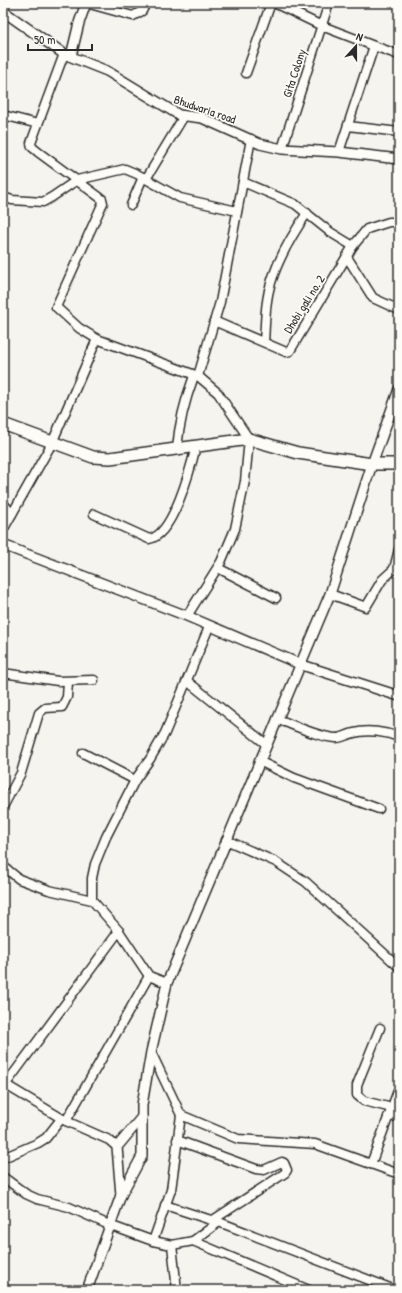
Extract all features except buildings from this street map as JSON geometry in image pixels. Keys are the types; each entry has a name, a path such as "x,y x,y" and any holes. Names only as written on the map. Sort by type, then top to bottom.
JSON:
{"main road":[{"path":"3,424 93,457 105,458 249,439 298,453 372,464 399,464"}],"street":[{"path":"146,3 142,11 133,16 86,3 68,55 31,143 32,147 98,195 103,203 56,307 79,328 97,339 196,376 218,393 249,439 245,481 235,529 218,568 187,616"},
{"path":"246,73 271,3"},
{"path":"274,3 322,26 399,55"},
{"name":"Gita Colony","path":"282,150 329,3"},
{"name":"Bhudwaria road","path":"3,11 68,55 107,71 136,87 167,109 184,116 202,118 260,144 282,150 339,152 399,159"},
{"path":"339,152 374,46"},
{"path":"3,115 38,124"},
{"path":"131,205 145,178 184,116"},
{"path":"348,126 399,132"},
{"path":"177,449 184,406 196,376 220,302 251,139"},
{"path":"3,197 12,200 43,202 77,180 125,169 145,178 180,198 237,211"},
{"path":"242,182 295,204 330,232 353,246"},
{"path":"264,342 267,301 271,284 288,241 307,214"},
{"name":"Dhobi gali no. 2","path":"214,322 286,352 290,351 353,246 367,229 389,222 399,222"},
{"path":"347,257 372,298 399,310"},
{"path":"3,530 52,442 97,339"},
{"path":"87,1290 121,1195 138,1167 142,1156 142,1105 150,1052 167,983 266,744 302,664 330,594 372,464 399,389"},
{"path":"94,514 150,538 155,538 164,529 177,506 189,475 196,446"},
{"path":"3,503 12,514"},
{"path":"3,545 187,616 209,627 302,664 399,696"},
{"path":"330,594 366,607 382,580 394,569 399,549"},
{"path":"218,568 276,598"},
{"path":"92,900 92,878 95,864 106,837 134,780 150,759 187,681 209,627"},
{"path":"3,673 35,679 68,682 94,680"},
{"path":"187,681 266,744"},
{"path":"4,805 21,773 39,713 45,708 62,707 67,697 68,682"},
{"path":"278,719 329,737 338,738 355,732 390,733 399,737"},
{"path":"83,753 134,780"},
{"path":"259,761 294,778 379,809"},
{"path":"226,840 276,862 306,882 399,967"},
{"path":"3,866 19,879 49,890 92,900 119,931 148,976 167,983"},
{"path":"119,931 57,1013 5,1087 64,1120 109,1140 117,1147 121,1195"},
{"path":"3,1158 38,1143 46,1138 64,1120 148,976"},
{"path":"380,1028 357,1085 357,1095 364,1101 392,1108"},
{"path":"150,1052 180,1115 171,1190 152,1241"},
{"path":"371,1164 399,1088"},
{"path":"180,1115 238,1138 315,1144 399,1174"},
{"path":"388,1117 399,1116"},
{"path":"117,1147 142,1117"},
{"path":"3,1177 26,1194 37,1199 69,1207 109,1225 152,1241 172,1245 194,1241 216,1221 285,1173 287,1170 282,1162 264,1170 248,1168 177,1140"},
{"path":"165,1205 216,1221 395,1290"},
{"path":"194,1241 309,1290"},
{"path":"172,1245 177,1290"}]}
